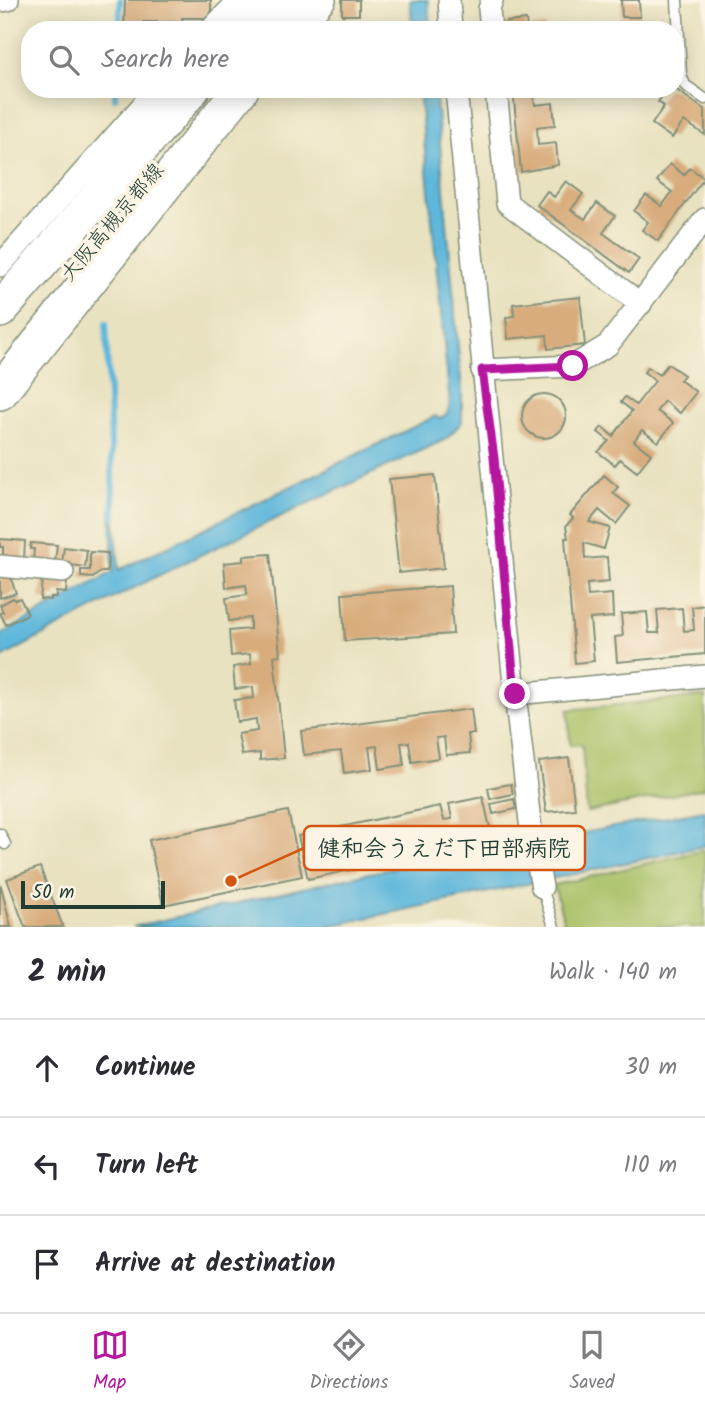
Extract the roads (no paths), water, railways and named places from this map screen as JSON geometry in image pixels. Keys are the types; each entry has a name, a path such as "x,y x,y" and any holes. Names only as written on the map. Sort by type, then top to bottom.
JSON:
{"main road":[{"path":"229,21 246,0"},
{"path":"251,21 269,0"},
{"path":"283,21 301,0"},
{"path":"0,291 164,98"},
{"name":"大阪高槻京都線","path":"0,310 184,98"},
{"name":"大阪高槻京都線","path":"0,354 234,98"},
{"path":"0,392 235,98"}],"street":[{"path":"0,1 8,0"},
{"path":"219,21 239,0"},
{"path":"308,21 325,0"},
{"path":"449,0 450,21"},
{"path":"490,21 489,9 492,0"},
{"path":"0,266 149,98"},
{"path":"0,403 235,98"},
{"path":"457,98 515,694 531,830 542,887"},
{"path":"497,98 507,203 641,304"},
{"path":"482,370 573,366 608,345 705,219"},
{"path":"14,574 63,572"},
{"path":"515,694 705,676"}],"lane":[{"path":"677,0 678,21"},
{"path":"684,82 705,99"},
{"path":"542,887 554,927"}],"water":[{"path":"410,0 428,0 429,21 412,21"},
{"path":"420,98 436,98 462,392 462,422 446,439 165,572 0,659 0,635 113,572 111,510 114,510 119,570 436,416 439,419 447,414 450,404"},
{"path":"705,810 705,846 324,927 133,927 364,874"}],"waterway":[{"path":"120,0 120,21"},
{"path":"106,323 114,517"}],"place":[{"name":"健和会うえだ下田部病院","path":"231,881"}]}
